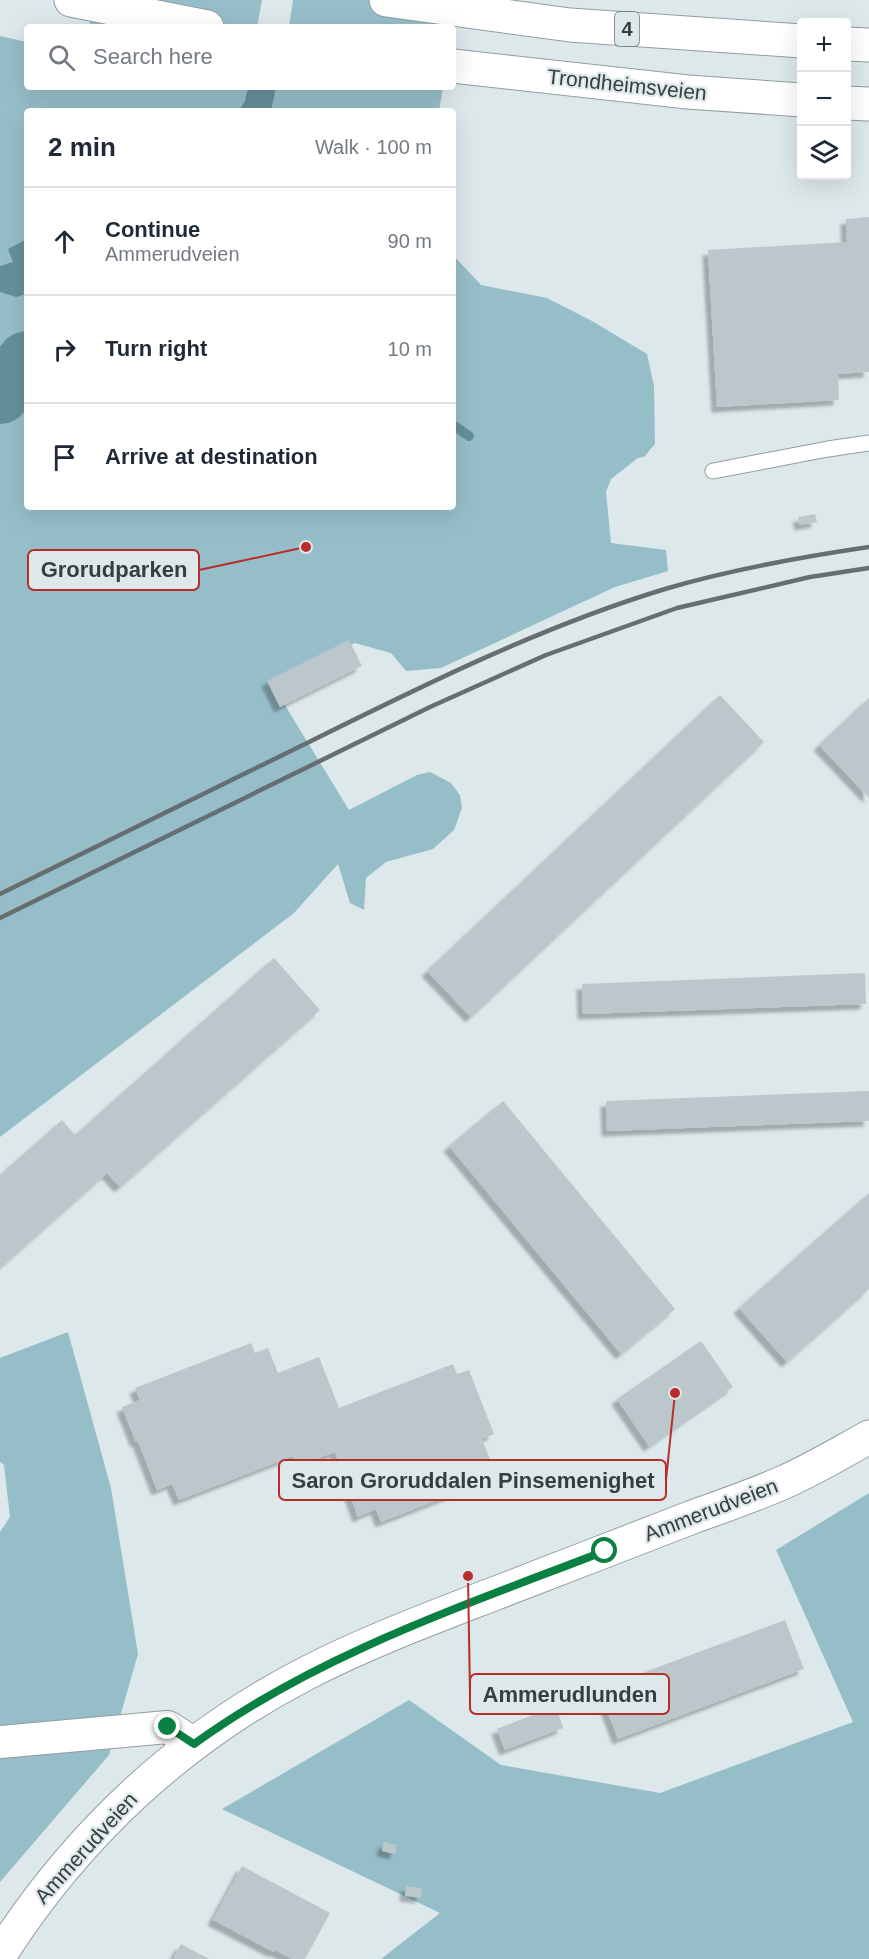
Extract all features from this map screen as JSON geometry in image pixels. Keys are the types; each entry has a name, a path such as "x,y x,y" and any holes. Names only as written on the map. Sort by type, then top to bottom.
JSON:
{"main road":[{"name":"4","path":"386,0 570,25 797,41"},
{"path":"82,3 191,24"},
{"path":"851,44 869,45"},
{"name":"Trondheimsveien","path":"456,66 652,88 797,100"},
{"path":"851,103 869,104"},
{"name":"Ammerudveien","path":"0,1955 45,1891 105,1821 138,1789 194,1744 264,1697 305,1674 423,1621 782,1482 869,1437"}],"street":[{"path":"0,1742 168,1727 194,1744"}],"lane":[{"path":"713,471 828,449 869,444"}],"shaded area":[{"path":"95,0 455,0 451,24 90,24"},
{"path":"0,36 24,41 24,90 442,90 440,108 24,108 24,510 456,510 456,258 481,285 547,298 592,321 647,354 654,386 655,444 644,457 638,458 611,479 606,492 611,543 666,550 668,571 615,587 441,668 406,671 391,653 355,643 272,684 349,810 417,775 430,772 451,783 460,795 462,808 454,830 433,849 386,862 366,878 364,910 350,903 338,864 294,913 0,1137"},
{"path":"247,90 275,90 272,108 241,108"},
{"path":"24,241 24,295 16,297 0,292 0,266 13,262 8,249"},
{"path":"68,1332 111,1488 138,1654 109,1755 0,1882 0,1532 10,1517 4,1465 0,1462 0,1358"},
{"path":"869,1493 869,1959 381,1959 440,1913 222,1809 409,1700 501,1765 660,1793 853,1722 776,1550"}],"pier":[{"path":"262,0 293,0 289,24 258,24"}],"building":[{"path":"869,217 869,372 838,374 839,400 717,407 708,250 847,242 846,219"},
{"path":"815,514 817,522 800,525 798,517"},
{"path":"349,640 362,666 280,707 267,681"},
{"path":"720,695 764,742 471,1017 427,971"},
{"path":"869,698 869,798 819,745"},
{"path":"274,958 320,1010 120,1187 107,1173 0,1268 0,1175 62,1120 75,1135"},
{"path":"865,973 866,1004 583,1014 582,984"},
{"path":"869,1091 869,1121 607,1131 606,1101"},
{"path":"503,1101 675,1309 621,1354 449,1146"},
{"path":"869,1193 869,1289 787,1362 739,1308"},
{"path":"701,1341 733,1387 649,1446 617,1399"},
{"path":"251,1343 255,1353 268,1348 278,1373 319,1357 339,1408 453,1364 457,1374 469,1370 494,1434 482,1439 497,1477 381,1522 376,1509 358,1517 335,1452 297,1466 293,1456 179,1500 172,1484 157,1490 122,1407 140,1400 135,1388"},
{"path":"785,1620 804,1669 618,1739 600,1692 638,1677 637,1675"},
{"path":"556,1706 563,1728 505,1750 497,1729"},
{"path":"384,1842 397,1845 395,1854 382,1851"},
{"path":"242,1866 330,1913 305,1959 292,1959 275,1950 274,1952 213,1920"},
{"path":"406,1886 422,1888 421,1898 405,1896"},
{"path":"181,1944 209,1959 173,1959"}],"waterway":[{"path":"0,394 24,365"},
{"path":"456,427 469,436"}],"railway":[{"path":"0,894 437,679 572,621 618,604 716,575 792,559 869,547"},
{"path":"0,918 430,707 546,655 677,608 810,577 869,568"}],"place":[{"name":"Grorudparken","path":"306,547"},
{"name":"Saron Groruddalen Pinsemenighet","path":"675,1393"},
{"name":"Ammerudlunden","path":"468,1576"}],"route":[{"path":"168,1727 194,1744 264,1697 305,1674 356,1650 423,1621 605,1551"}]}
